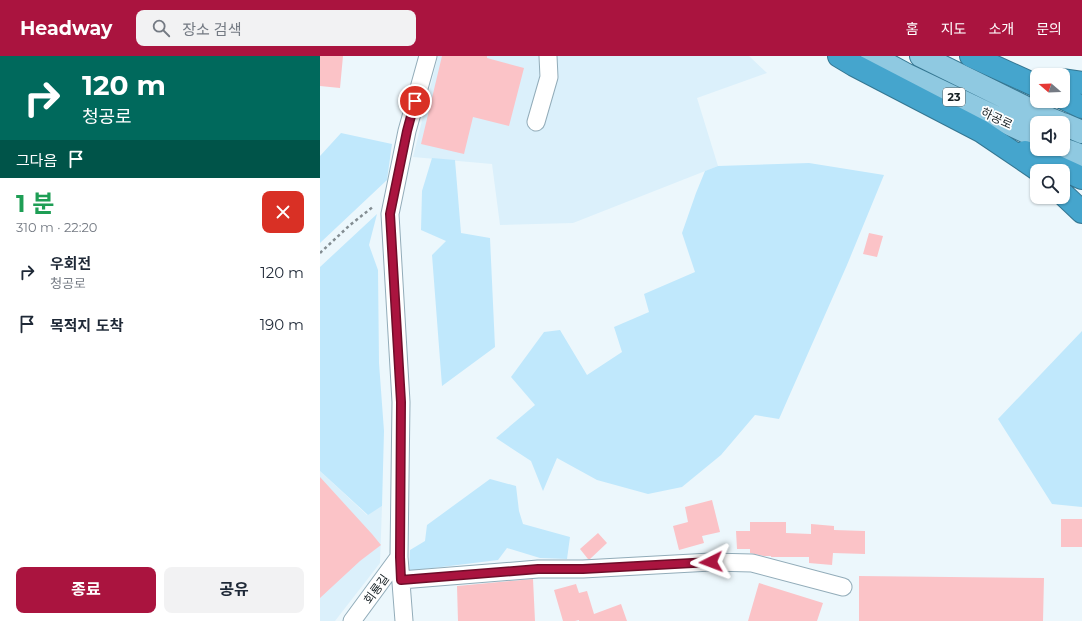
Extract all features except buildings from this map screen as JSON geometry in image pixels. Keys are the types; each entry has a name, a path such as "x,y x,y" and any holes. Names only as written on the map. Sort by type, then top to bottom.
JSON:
{"highway":[{"path":"839,56 981,131 1082,178"},
{"path":"971,56 1030,83"},
{"path":"995,67 1030,74"},
{"path":"1070,81 1082,83"},
{"path":"1070,101 1082,107"},
{"path":"981,131 1030,164"},
{"path":"1070,201 1082,212"}],"main road":[{"name":"하공로","path":"872,56 907,75 1030,133"},
{"name":"하공로","path":"921,56 1043,116"},
{"name":"하공로","path":"1070,127 1082,132"},
{"path":"1070,152 1082,156"}],"street":[{"path":"404,621 400,557 401,402 390,214 407,131 428,56"},
{"path":"536,122 549,77 548,56"},
{"name":"회룡길","path":"352,621 400,557"},
{"path":"401,580 538,569 583,569 711,562 752,563 844,587"}],"path":[{"path":"320,253 395,189"}],"shaded area":[{"path":"438,56 749,56 767,73 697,98 718,166 573,223 500,225 492,164 413,157"},
{"path":"341,133 392,144 387,180 320,243 320,156"},
{"path":"432,158 455,160 461,233 490,238 495,347 442,386 432,255 446,241 421,230 422,191"},
{"path":"809,163 884,175 847,265 779,419 755,415 721,455 682,487 648,494 597,480 557,458 543,491 531,461 496,438 535,405 511,377 544,332 560,330 587,375 622,352 614,327 649,312 644,294 695,272 682,233 705,171 718,166"},
{"path":"377,214 369,245 378,270 379,363 384,431 382,506 368,515 320,471 320,267"},
{"path":"1082,331 1082,507 1052,504 998,419"},
{"path":"320,471 367,515 382,506 380,563 335,621 320,621"},
{"path":"490,479 516,486 519,511 523,524 570,537 567,559 540,558 507,548 498,560 409,571 410,550 425,541 427,525"}],"route":[{"path":"415,101 407,131 390,214 401,402 401,580 538,569 583,569 711,562"}]}
